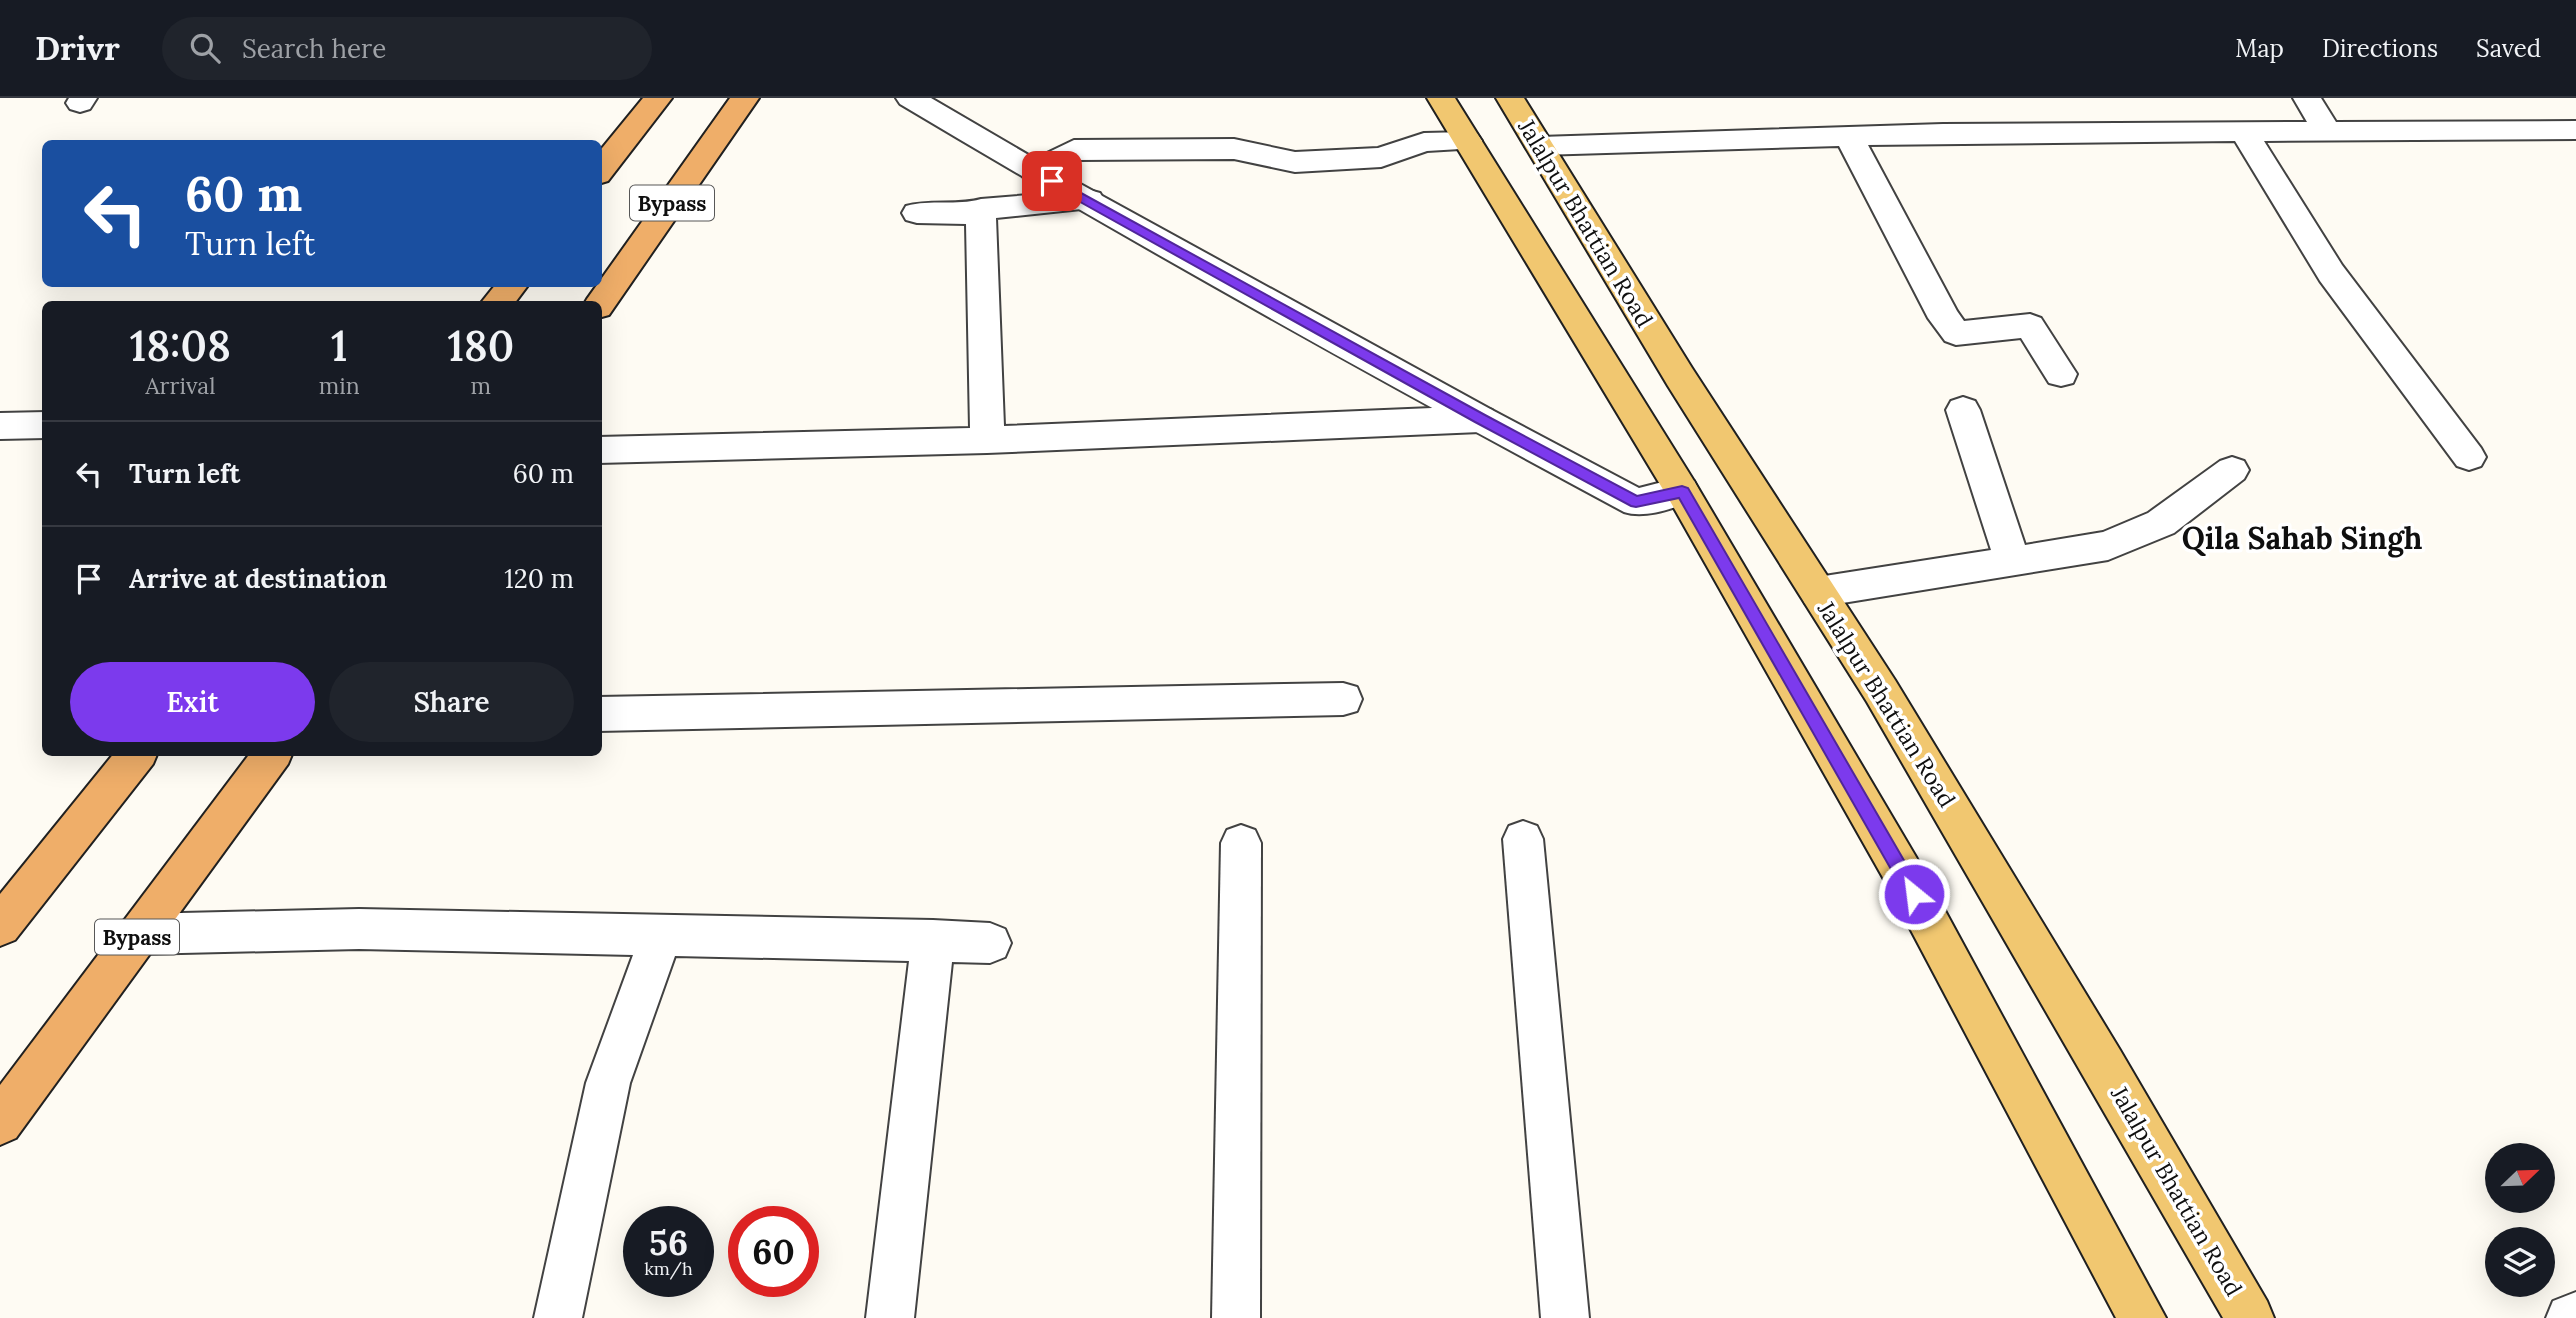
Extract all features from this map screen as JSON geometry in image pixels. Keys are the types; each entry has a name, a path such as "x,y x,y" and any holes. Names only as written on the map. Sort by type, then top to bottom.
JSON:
{"highway":[{"name":"Bypass","path":"602,169 658,98"},
{"name":"Bypass","path":"602,301 745,98"},
{"path":"499,301 510,287"},
{"path":"0,926 136,756"},
{"name":"Bypass","path":"0,1122 271,756"}],"main road":[{"path":"1441,98 1682,492 1901,870 2142,1318"},
{"name":"Jalalpur Bhattian Road","path":"1510,98 1680,377 1881,691 2250,1318"}],"street":[{"path":"910,98 1034,172 1089,200 1480,419 1636,502 1682,492"},
{"path":"2307,98 2327,131"},
{"path":"1540,146 1849,136 2576,130"},
{"path":"2243,131 2330,273 2469,457"},
{"path":"1849,136 1944,317 1956,333 2029,326 2061,374"},
{"path":"1034,172 1073,150 1234,149 1295,162 1381,157 1424,142 1467,141"},
{"path":"917,213 965,214 981,209 1089,200"},
{"path":"981,209 987,440"},
{"path":"1963,410 2012,562"},
{"path":"602,450 987,440 1480,419"},
{"path":"0,426 42,425"},
{"path":"1818,592 2108,546 2161,523 2232,470"},
{"path":"602,714 1343,699"},
{"path":"1524,839 1565,1318"},
{"path":"1236,1318 1241,843"},
{"path":"139,934 359,929 990,943"},
{"path":"558,1318 608,1083 662,934"},
{"path":"890,1318 933,940"},
{"path":"2570,1318 2576,1316"}],"district":[{"name":"Qila Sahab Singh","path":"2302,538"}],"route":[{"path":"1052,181 1480,419 1636,502 1682,492 1914,894"}]}
